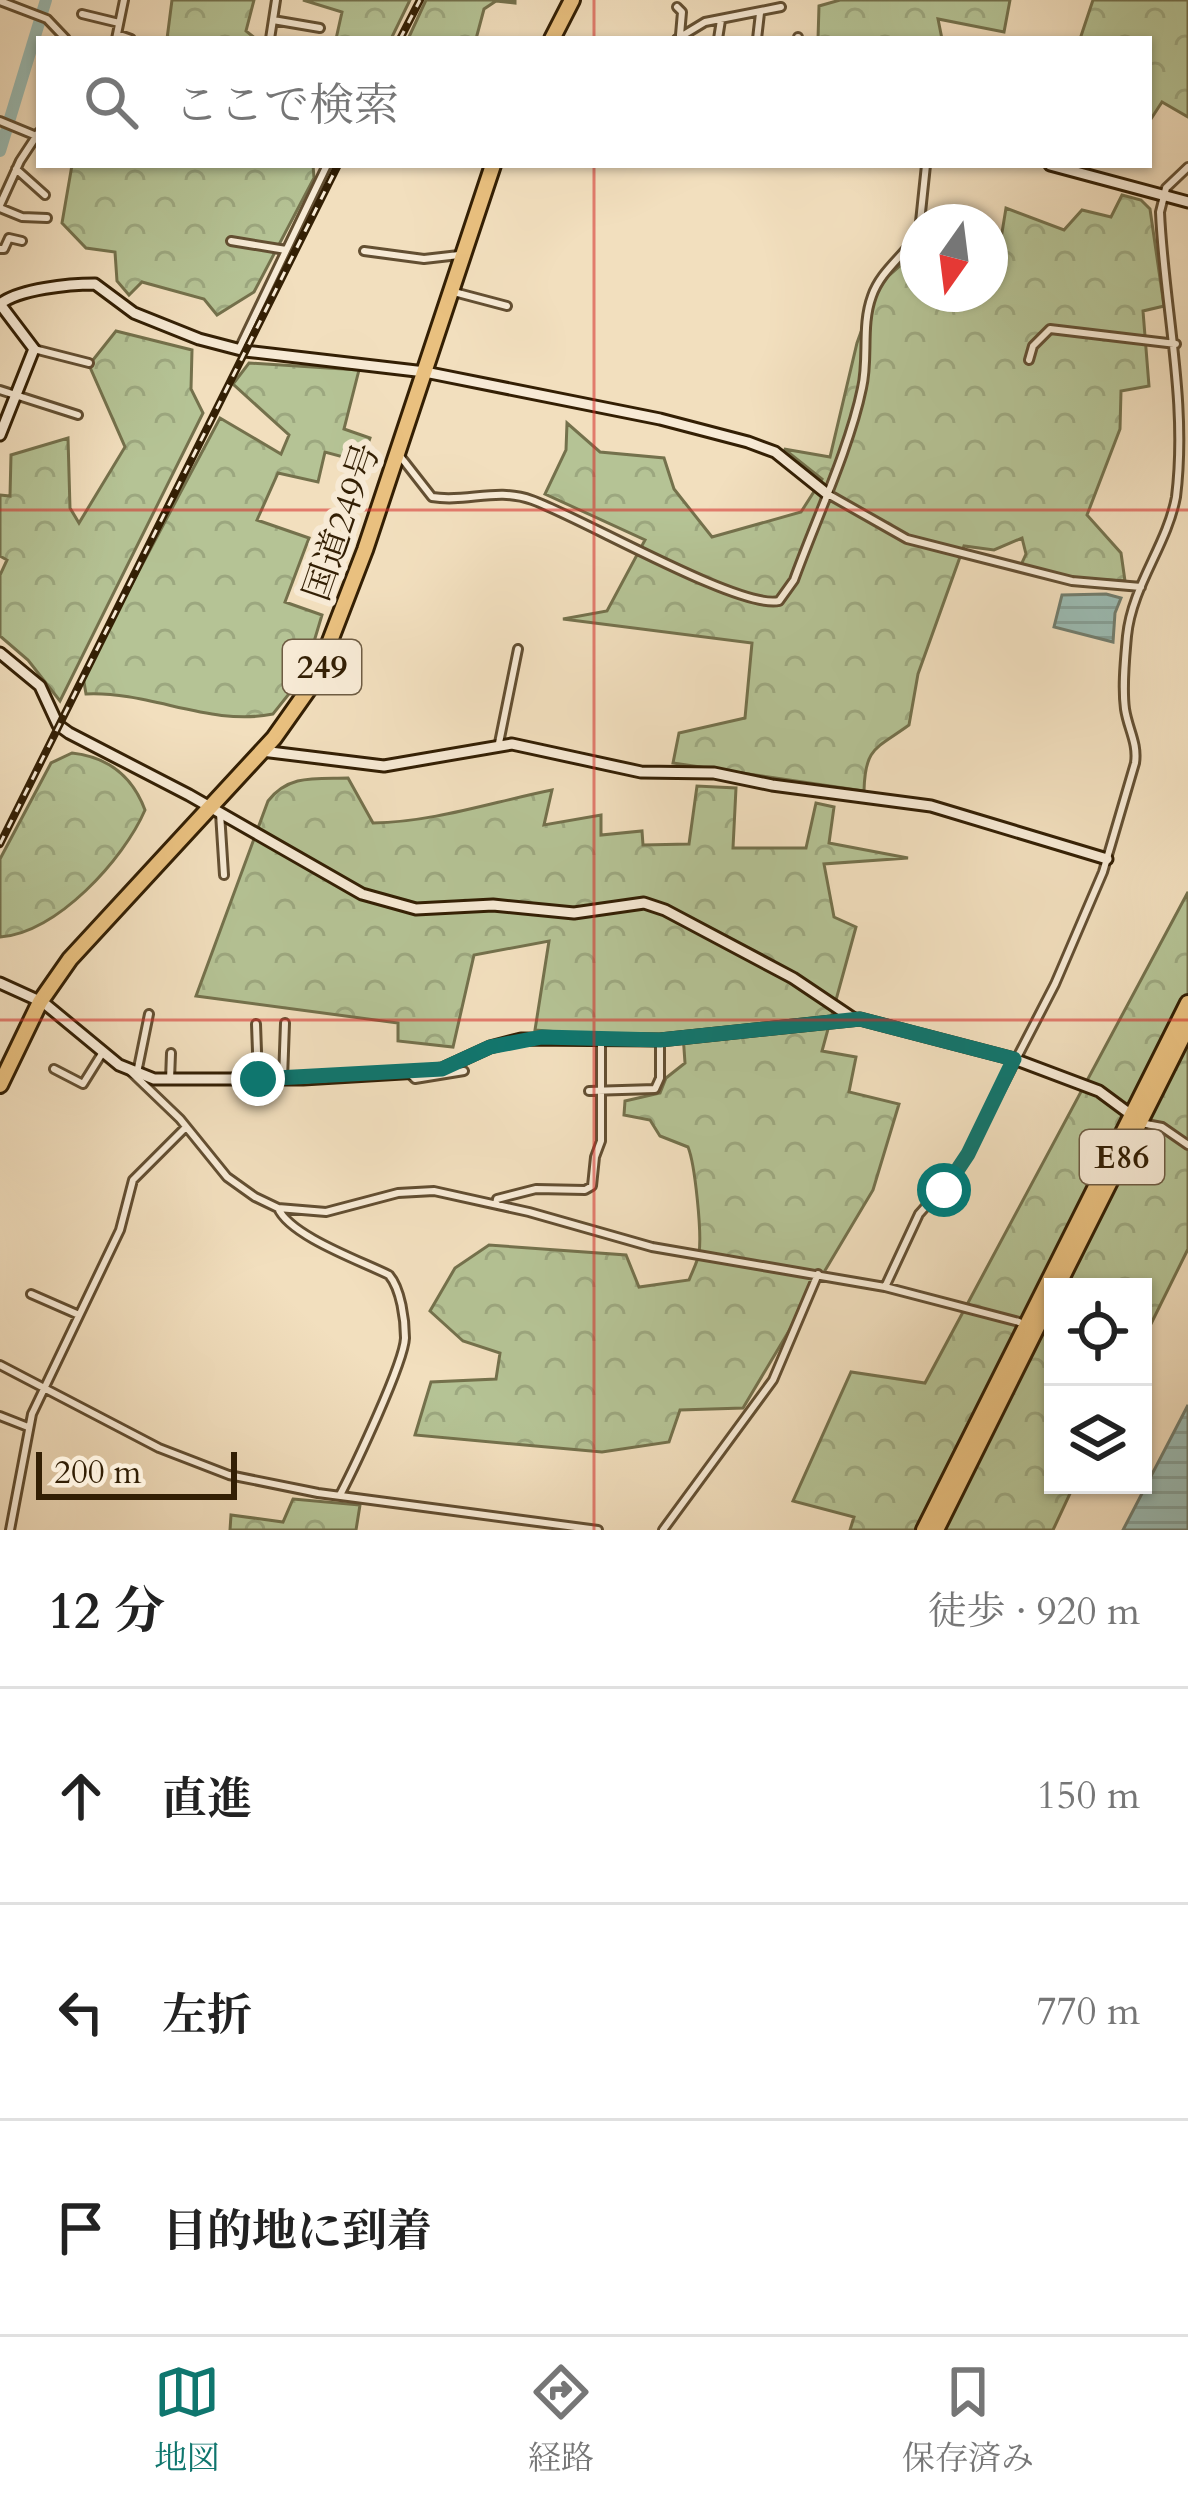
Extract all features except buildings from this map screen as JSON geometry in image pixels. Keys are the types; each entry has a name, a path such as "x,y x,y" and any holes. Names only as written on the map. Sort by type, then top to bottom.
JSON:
{"highway":[{"path":"554,36 572,0"},
{"name":"国道249号","path":"0,1084 40,1002 70,959 215,810 295,712 327,658 492,168"},
{"name":"E86","path":"924,1530 1188,1003"},
{"name":"E86","path":"1062,1278 1188,1026"},
{"name":"E86","path":"936,1530 1044,1313"}],"street":[{"path":"117,36 124,0"},
{"path":"270,36 276,0"},
{"path":"757,36 759,0"},
{"path":"0,1 47,19 63,36"},
{"path":"682,36 706,22 778,5"},
{"path":"677,8 682,12 679,36"},
{"path":"82,14 119,23"},
{"path":"273,20 320,28"},
{"path":"718,36 721,20"},
{"path":"2,122 36,134"},
{"path":"36,136 0,207 22,217 47,218"},
{"path":"885,1287 919,1214 960,1168 1055,984 1107,859 1137,755 1125,709 1127,635 1173,507 1178,445 1176,344 1161,228 1166,188 1188,166"},
{"path":"239,350 326,168"},
{"path":"921,204 926,168"},
{"path":"1061,168 1188,202"},
{"path":"16,169 45,195"},
{"path":"0,249 9,238 22,241"},
{"path":"231,241 286,250"},
{"path":"364,251 424,259 462,255"},
{"path":"397,452 432,497 494,492 534,500 691,574 767,603 782,599 789,591 863,386 867,312 873,292 900,255"},
{"path":"89,363 34,350 0,304 30,290 88,283 100,286 134,313 239,350 425,372 660,419 775,452 826,493 907,539 1072,581 1141,587"},
{"path":"450,291 507,306"},
{"path":"1029,360 1033,346 1050,329 1176,344"},
{"path":"0,435 34,350"},
{"path":"0,390 78,415"},
{"path":"1178,445 1188,447"},
{"path":"500,743 518,649"},
{"path":"0,653 40,686 58,725 70,733 362,894 416,909 493,905 574,914 632,903 654,905 794,978 854,1019"},
{"path":"262,751 384,766 500,743 640,772 714,773 931,806 1107,859"},
{"path":"215,810 224,875"},
{"path":"0,983 40,1002 134,1072 227,1178 278,1208 326,1212 416,1191 445,1192 652,1247 885,1287 1019,1322"},
{"path":"134,1072 148,1013"},
{"path":"134,1072 170,1080 409,1072 442,1069 521,1039 660,1040 854,1019 1014,1059 1099,1091 1126,1111"},
{"path":"283,1079 285,1023"},
{"path":"256,1024 258,1079"},
{"path":"589,1090 655,1089 660,1078 660,1040"},
{"path":"496,1204 497,1199 530,1189 589,1189 601,1141 601,1041"},
{"path":"54,1070 82,1084 103,1052"},
{"path":"170,1080 171,1053"},
{"path":"409,1072 415,1079 464,1071"},
{"path":"1146,1124 1162,1126 1188,1144"},
{"path":"0,1522 10,1528 28,1427 120,1230 133,1180 186,1126"},
{"path":"278,1208 282,1219 296,1229 389,1275 401,1309 404,1344 340,1495"},
{"path":"663,1530 762,1398 818,1274"},
{"path":"31,1294 79,1315"},
{"path":"0,1365 181,1458 229,1475 598,1530"},
{"path":"0,1416 28,1427"}],"green space":[{"path":"172,0 254,0 246,31 252,36 167,36"},
{"path":"303,0 410,0 392,36 337,36 342,12"},
{"path":"426,0 515,0 496,1 484,9 477,36 409,36"},
{"path":"840,0 1010,0 1004,32 938,19 941,36 818,36 819,6"},
{"path":"1093,0 1188,0 1188,117 1162,102 1152,117 1152,36 1081,36"},
{"path":"71,168 313,168 314,178 254,292 217,315 204,299 142,282 129,295 117,281 115,252 86,248 62,223"},
{"path":"1122,195 1141,200 1150,209 1164,306 1143,311 1149,386 1121,391 1120,429 1087,515 1121,553 1125,581 1072,578 1021,565 1026,554 1022,538 994,550 964,546 918,674 909,725 870,757 864,791 673,763 679,733 745,718 752,643 563,619 607,611 645,540 545,494 566,450 567,423 600,452 664,458 674,489 712,537 801,512 822,479 784,449 830,457 857,343 878,285 900,266 900,312 1008,312 1008,209 1064,230 1082,210 1111,217"},
{"path":"116,331 192,350 191,389 203,413 60,701 28,660 0,636 0,575 7,560 0,556 0,495 10,496 11,455 68,438 70,508 79,523 125,447 89,365"},
{"path":"249,363 359,370 344,429 370,438 362,462 325,452 318,482 278,473 257,520 309,538 285,602 322,615 304,675 273,714 250,717 86,694 83,676 220,418 281,454 289,435 233,384"},
{"path":"72,753 117,770 145,810 121,850 86,891 43,923 0,937 0,859 51,763"},
{"path":"348,778 373,823 441,815 552,790 544,825 601,815 601,835 642,831 643,845 689,844 697,786 736,788 733,848 806,848 816,803 834,807 829,843 908,858 824,864 834,917 856,927 822,1051 856,1057 849,1092 899,1104 873,1190 743,1408 680,1410 669,1442 602,1452 415,1435 431,1382 496,1379 500,1353 463,1341 430,1311 455,1268 489,1245 626,1255 639,1287 689,1280 700,1243 688,1147 660,1136 650,1120 624,1115 625,1101 660,1093 666,1078 685,1063 683,1034 630,1038 535,1030 549,941 474,955 453,1047 398,1041 398,1023 196,996 268,801 294,782"},
{"path":"1188,892 1188,1249 1152,1322 1152,1278 1044,1278 1044,1494 1070,1494 1053,1530 850,1530 854,1517 793,1501 851,1372 925,1383"},
{"path":"293,1499 360,1505 356,1530 230,1530 231,1515 283,1522"}],"water":[{"path":"1062,595 1121,598 1113,642 1054,627"},
{"path":"1188,1405 1188,1530 1123,1530 1142,1494 1152,1494 1152,1474"}],"waterway":[{"path":"0,151 46,0"}],"railway":[{"path":"402,36 420,0"},
{"path":"0,844 337,168"}],"route":[{"path":"258,1079 442,1069 521,1039 660,1040 868,1020 1014,1059 968,1154 944,1190"}]}
